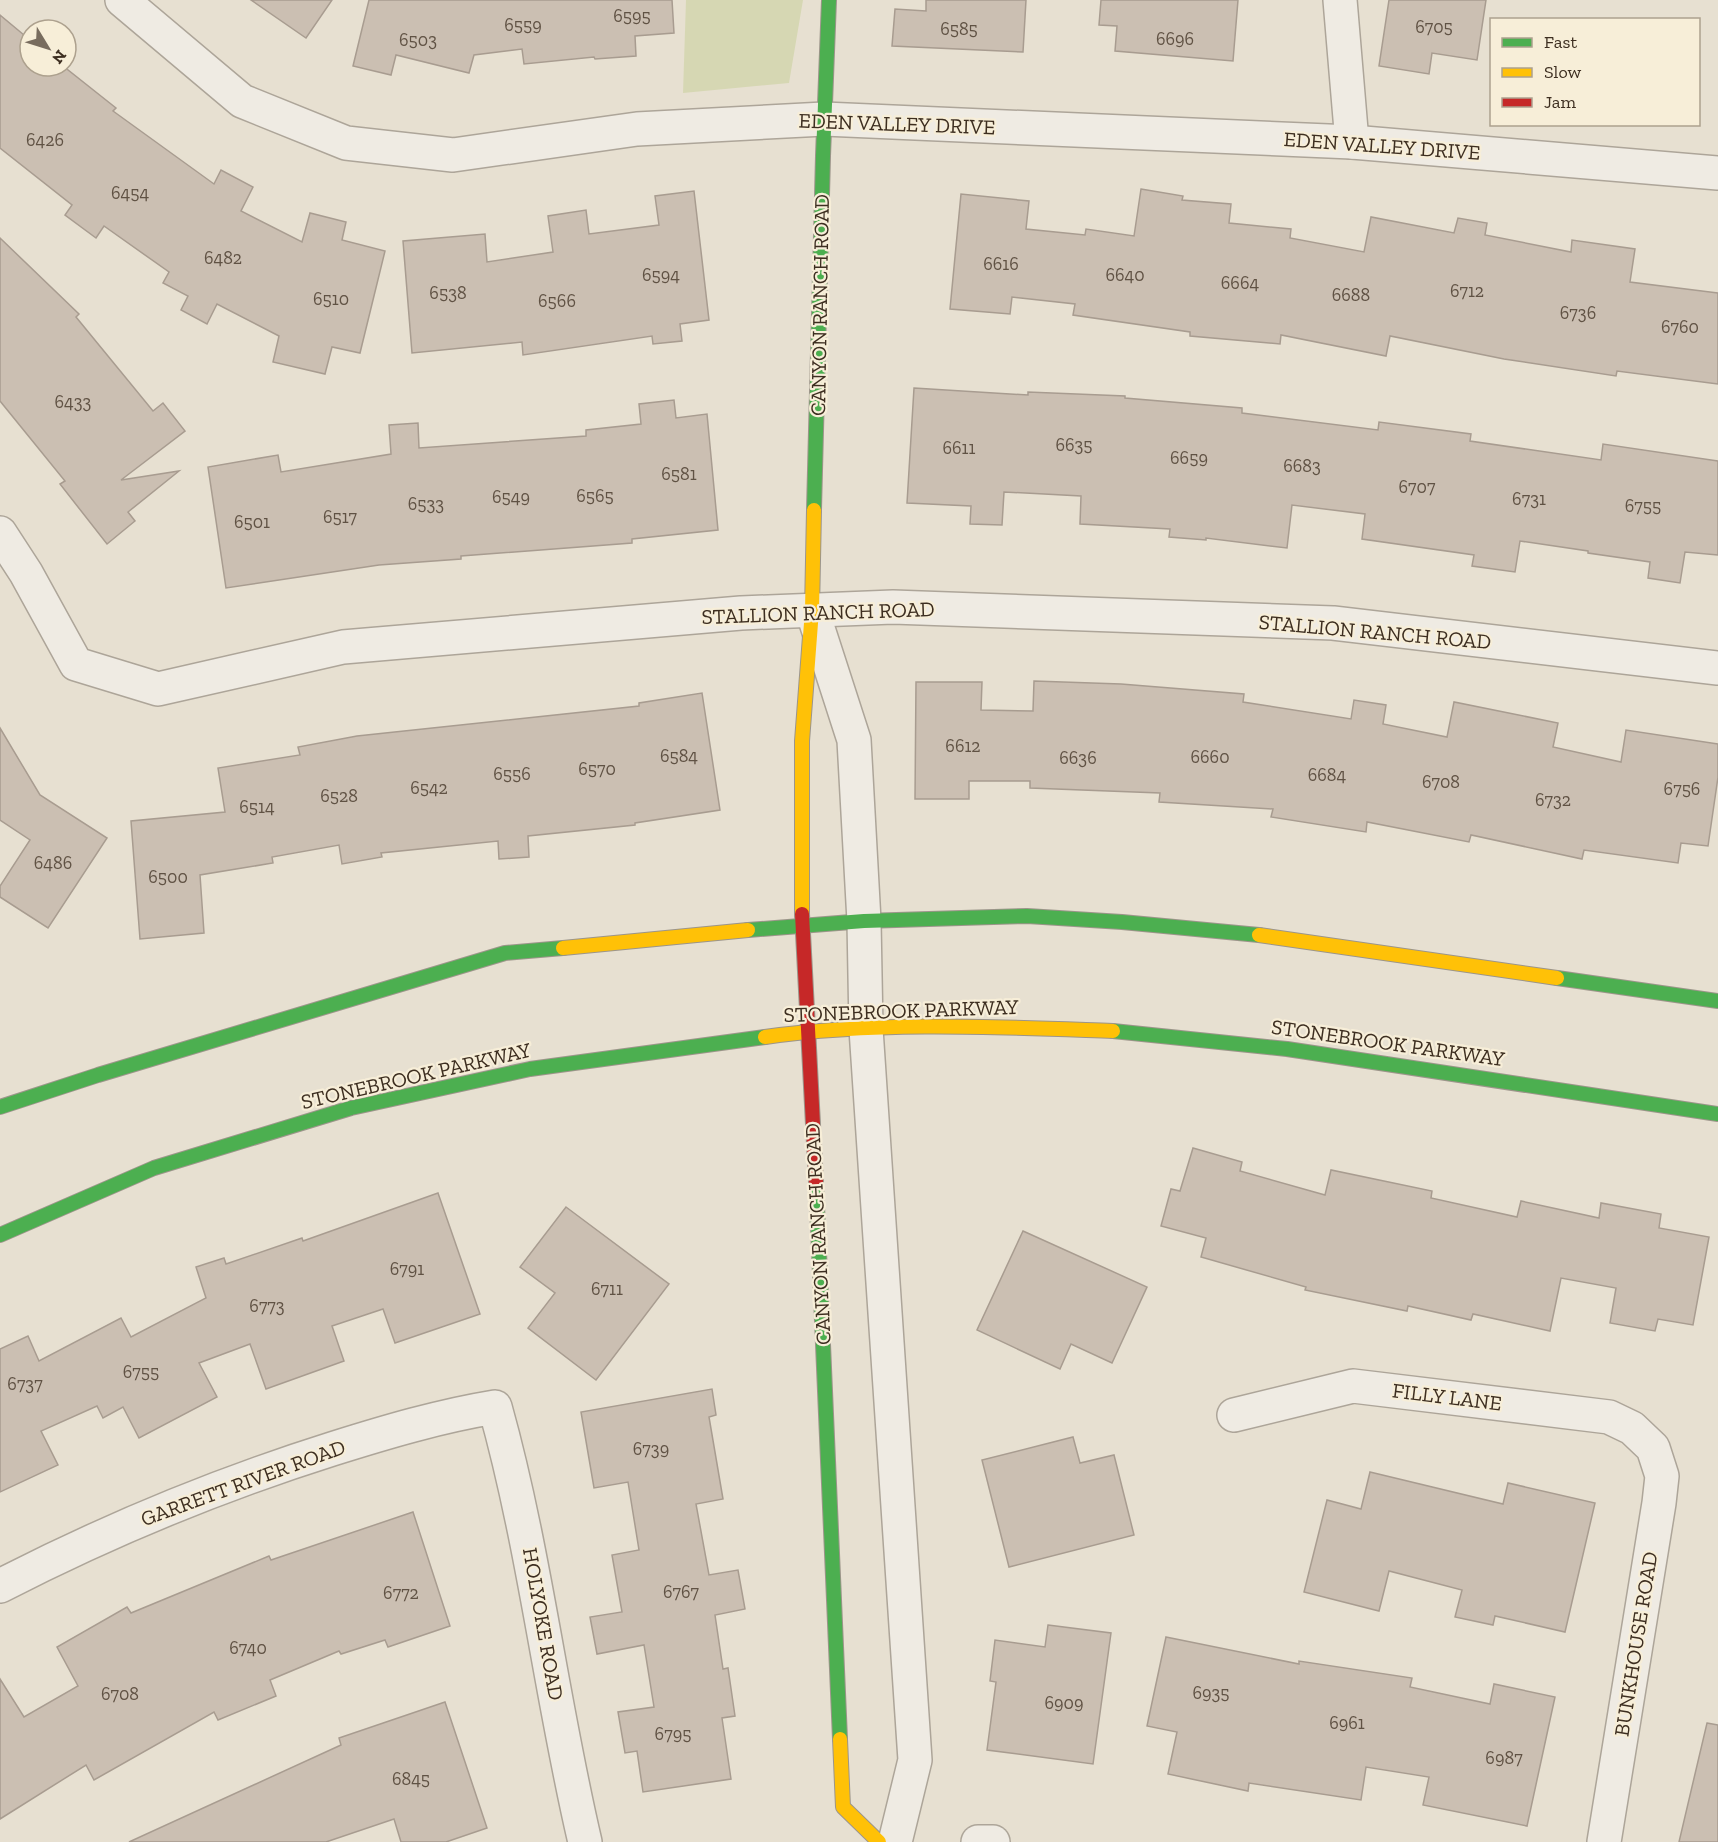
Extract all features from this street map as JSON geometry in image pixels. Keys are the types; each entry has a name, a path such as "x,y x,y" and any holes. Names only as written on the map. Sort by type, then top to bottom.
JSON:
{"main road":[{"name":"CANYON RANCH ROAD","path":"829,0 812,610 802,741 802,925 809,1031 843,1807 879,1842"},
{"path":"0,1107 98,1075 505,953 864,921 1028,916 1244,933 1718,1001"},
{"name":"STONEBROOK PARKWAY","path":"0,1235 154,1168 351,1108 530,1069 809,1031 974,1026 1120,1031 1287,1049 1718,1114"}],"street":[{"name":"EDEN VALLEY DRIVE","path":"122,0 242,101 346,143 453,155 637,129 824,119 1352,142 1718,172"},
{"path":"1340,0 1352,142"},
{"name":"STALLION RANCH ROAD","path":"0,533 26,573 76,664 158,689 343,648 741,613 893,607 1333,623 1718,668"},
{"name":"CANYON RANCH ROAD","path":"812,610 854,740 864,921 866,1029 915,1760 895,1842"},
{"name":"FILLY LANE","path":"1234,1416 1353,1386 1609,1417 1632,1428 1653,1448"},
{"name":"GARRETT RIVER ROAD","path":"0,1586 115,1531 249,1477 387,1432 456,1413 495,1407"},
{"name":"HOLYOKE ROAD","path":"495,1407 521,1509 585,1842"},
{"name":"BUNKHOUSE ROAD","path":"1604,1842 1659,1503 1662,1476 1653,1448"},
{"path":"978,1842 993,1842"}],"green space":[{"path":"686,0 803,0 789,83 683,93"}],"building":[{"path":"251,0 332,0 306,38"},
{"path":"369,0 672,0 674,33 635,36 636,56 595,59 594,57 524,64 522,49 474,55 469,73 396,55 391,75 353,66"},
{"path":"926,0 1026,0 1023,52 892,46 895,9 926,11"},
{"path":"1101,0 1238,0 1233,61 1115,51 1117,26 1099,25"},
{"path":"1389,0 1486,0 1477,60 1432,53 1429,74 1379,66"},
{"path":"0,15 18,30 18,78 78,78 116,108 113,111 214,184 221,170 253,187 241,211 302,242 310,213 346,222 342,240 385,251 360,353 332,347 325,374 273,362 279,336 217,304 207,324 181,310 188,296 163,283 169,272 104,226 96,238 65,215 72,205 0,148"},
{"path":"1141,189 1183,196 1182,200 1231,204 1229,223 1291,229 1290,238 1364,252 1371,217 1454,233 1458,218 1487,223 1485,235 1571,252 1572,240 1635,249 1630,282 1718,293 1718,384 1617,371 1616,376 1504,359 1390,336 1386,356 1281,335 1280,344 1190,336 1190,332 1073,315 1075,304 1012,297 1010,314 950,309 961,194 1029,201 1026,229 1085,235 1086,229 1134,236"},
{"path":"694,191 709,320 680,324 682,341 653,344 652,336 523,355 522,342 412,353 403,241 485,234 487,262 553,252 548,216 586,210 589,234 659,225 655,196"},
{"path":"0,238 79,314 76,317 153,411 163,403 185,431 121,480 179,471 128,512 135,521 107,544 60,484 65,481 0,401"},
{"path":"914,388 1028,395 1028,392 1125,396 1125,398 1242,408 1242,413 1378,430 1379,422 1471,434 1470,441 1601,460 1603,444 1718,461 1718,555 1685,552 1680,583 1648,578 1650,562 1520,541 1515,572 1472,566 1474,555 1362,539 1365,514 1292,505 1287,548 1206,538 1206,540 1169,537 1170,529 1080,524 1081,496 1004,492 1002,525 970,524 971,506 907,503"},
{"path":"674,400 676,418 707,414 718,530 632,539 632,543 461,556 461,559 379,565 226,588 208,467 278,455 281,472 391,454 389,425 418,423 419,448 586,436 586,430 641,424 639,404"},
{"path":"1034,681 1121,684 1244,694 1243,702 1351,719 1354,700 1386,705 1383,724 1447,737 1454,702 1558,723 1553,747 1621,762 1626,730 1718,744 1718,777 1708,846 1681,843 1678,863 1584,850 1582,859 1471,835 1469,842 1367,822 1366,832 1271,817 1273,809 1159,802 1160,793 1030,788 1030,781 969,781 969,799 915,799 916,682 982,682 981,710 1033,711"},
{"path":"702,693 720,810 635,823 635,825 528,836 529,857 499,859 498,841 381,853 382,857 342,864 339,845 272,857 273,863 200,875 204,933 140,939 131,821 225,812 218,768 300,755 298,747 357,736 639,706 639,703"},
{"path":"0,728 40,795 107,838 48,928 0,897 0,886 30,840 0,820"},
{"path":"1193,1148 1242,1162 1240,1171 1325,1195 1331,1170 1432,1191 1431,1198 1517,1217 1521,1201 1599,1218 1601,1203 1661,1214 1659,1228 1709,1237 1693,1325 1658,1319 1655,1331 1610,1323 1616,1288 1561,1278 1550,1331 1473,1314 1471,1320 1408,1306 1407,1311 1305,1290 1306,1287 1201,1257 1206,1238 1161,1226 1171,1189 1180,1191"},
{"path":"438,1193 480,1314 395,1343 383,1309 332,1326 344,1361 266,1389 250,1344 199,1363 217,1397 139,1438 123,1407 103,1418 97,1406 41,1431 58,1465 0,1492 0,1349 28,1336 39,1361 121,1318 131,1337 206,1298 196,1267 224,1258 226,1264 302,1238 303,1241"},
{"path":"566,1207 669,1284 596,1380 528,1328 555,1293 520,1267"},
{"path":"1023,1231 1147,1287 1112,1363 1071,1344 1060,1369 977,1330"},
{"path":"712,1389 716,1415 709,1417 723,1499 696,1504 709,1575 738,1570 745,1609 715,1615 723,1669 728,1668 735,1716 722,1718 731,1779 643,1792 637,1751 625,1753 618,1712 654,1707 644,1645 597,1654 590,1617 622,1612 612,1555 639,1550 628,1482 594,1488 581,1412"},
{"path":"1073,1437 1080,1463 1114,1455 1134,1535 1009,1567 982,1460"},
{"path":"1370,1472 1503,1504 1508,1483 1595,1503 1565,1632 1495,1616 1493,1625 1455,1617 1462,1590 1389,1571 1379,1611 1304,1592 1327,1500 1361,1509"},
{"path":"413,1512 450,1626 388,1647 385,1640 341,1654 339,1651 270,1680 276,1696 218,1720 214,1712 94,1780 86,1765 0,1819 0,1679 24,1717 78,1686 57,1647 127,1607 131,1613 269,1556 271,1560"},
{"path":"1048,1625 1111,1633 1093,1764 987,1750 996,1682 990,1681 995,1640 1045,1647"},
{"path":"1166,1637 1299,1664 1299,1661 1412,1678 1410,1687 1490,1704 1494,1684 1555,1697 1527,1826 1423,1805 1429,1777 1366,1767 1361,1800 1249,1783 1248,1791 1168,1774 1177,1732 1147,1726"},
{"path":"445,1702 487,1828 446,1842 401,1842 394,1819 326,1842 129,1842 341,1745 339,1738"},
{"path":"1707,1723 1718,1725 1718,1842 1679,1842"}],"traffic: fast":[{"path":"814,510 829,0"},
{"path":"748,930 864,921 1027,916 1259,935"},
{"path":"0,1107 98,1075 505,953 563,948"},
{"path":"1557,978 1718,1001"},
{"path":"1113,1031 1287,1049 1718,1114"},
{"path":"0,1235 154,1168 351,1108 530,1069 765,1037"},
{"path":"816,1182 840,1739"}],"traffic: slow":[{"path":"802,914 802,741 812,610 814,510"},
{"path":"563,948 748,930"},
{"path":"1259,935 1557,978"},
{"path":"765,1037 851,1029 939,1026 1113,1031"},
{"path":"840,1739 843,1807 879,1842"}],"traffic: jam":[{"path":"802,914 816,1182"}]}
